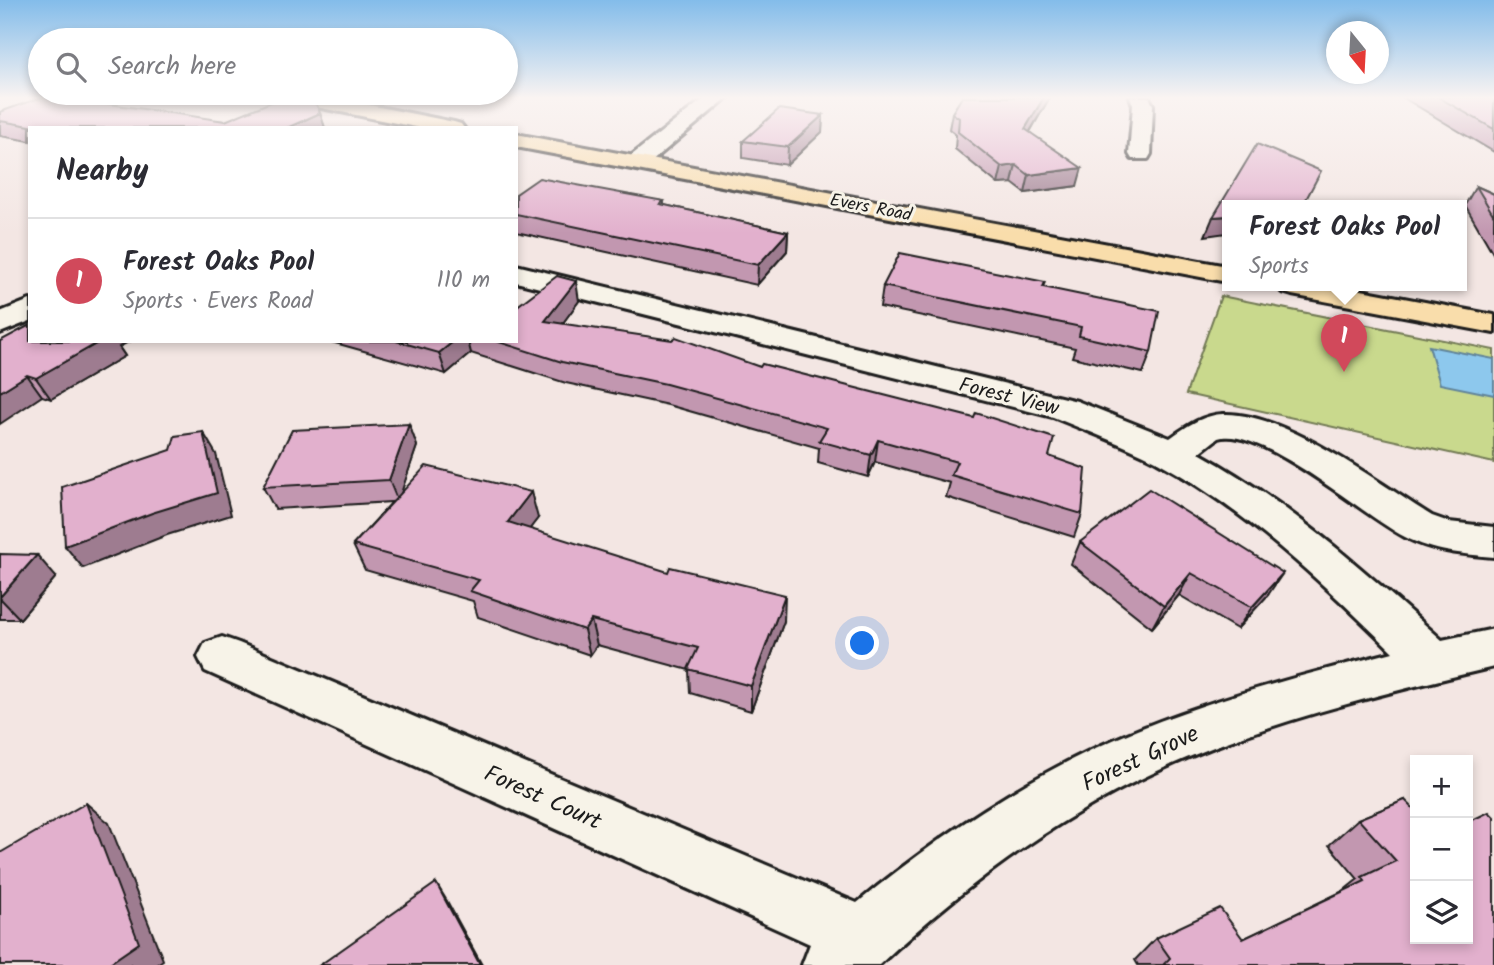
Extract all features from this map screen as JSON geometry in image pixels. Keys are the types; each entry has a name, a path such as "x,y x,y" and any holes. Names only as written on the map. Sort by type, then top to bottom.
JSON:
{"main road":[{"name":"Evers Road","path":"527,142 1222,273"},
{"path":"1319,291 1494,324"}],"street":[{"path":"636,163 662,142"},
{"path":"1140,154 1141,142"},
{"name":"Forest View","path":"518,273 1065,409 1173,455 1226,486 1306,544 1433,662"},
{"path":"0,324 28,310"},
{"path":"1173,455 1205,430 1223,425 1252,429 1293,447 1418,526 1444,537 1494,542"},
{"name":"Forest Grove","path":"849,951 993,835 1110,768 1226,719 1494,648"},
{"name":"Forest Court","path":"222,657 849,951"}],"green space":[{"path":"1221,296 1494,350 1494,463 1186,394"}],"water":[{"path":"1429,346 1494,359 1494,395 1440,384"}],"building":[{"path":"751,142 793,142 788,147"},
{"path":"971,142 1044,142 1082,168 1029,175 1016,165 1002,167"},
{"path":"1257,144 1321,171 1306,200 1223,200"},
{"path":"539,178 664,201 660,204 788,232 758,265 518,214 518,193"},
{"path":"1476,186 1494,194 1494,216"},
{"path":"1222,202 1222,216 1213,217"},
{"path":"900,253 1045,282 1043,287 1159,311 1151,352 1079,336 1081,327 883,286"},
{"path":"557,276 576,281 545,321 672,340 676,337 760,367 762,364 974,418 976,413 1054,438 1049,456 1086,469 1082,514 951,475 957,462 878,440 871,455 819,441 827,428 666,384 562,362 502,343 518,343 518,305"},
{"path":"28,326 28,343 97,343 36,378 27,375 0,392 0,341"},
{"path":"403,343 452,343 439,353"},
{"path":"409,424 389,480 263,487 292,430"},
{"path":"203,432 217,493 152,513 65,546 62,487 171,450 175,436"},
{"path":"426,466 531,492 508,522 668,572 670,567 785,595 751,686 688,669 698,648 591,620 584,630 470,591 479,580 353,545"},
{"path":"1149,489 1283,573 1252,607 1191,573 1164,606 1080,542"},
{"path":"0,554 37,555 0,597"},
{"path":"1405,800 1410,805 1410,944 1473,944 1473,820 1489,812 1494,817 1494,965 1163,965 1170,958 1156,938 1220,908 1243,939 1365,881 1362,877 1396,861 1358,819"},
{"path":"86,803 139,943 107,965 0,965 0,853"},
{"path":"436,883 480,965 320,965"}],"place":[{"name":"Forest Oaks Pool","path":"1344,372"}]}
